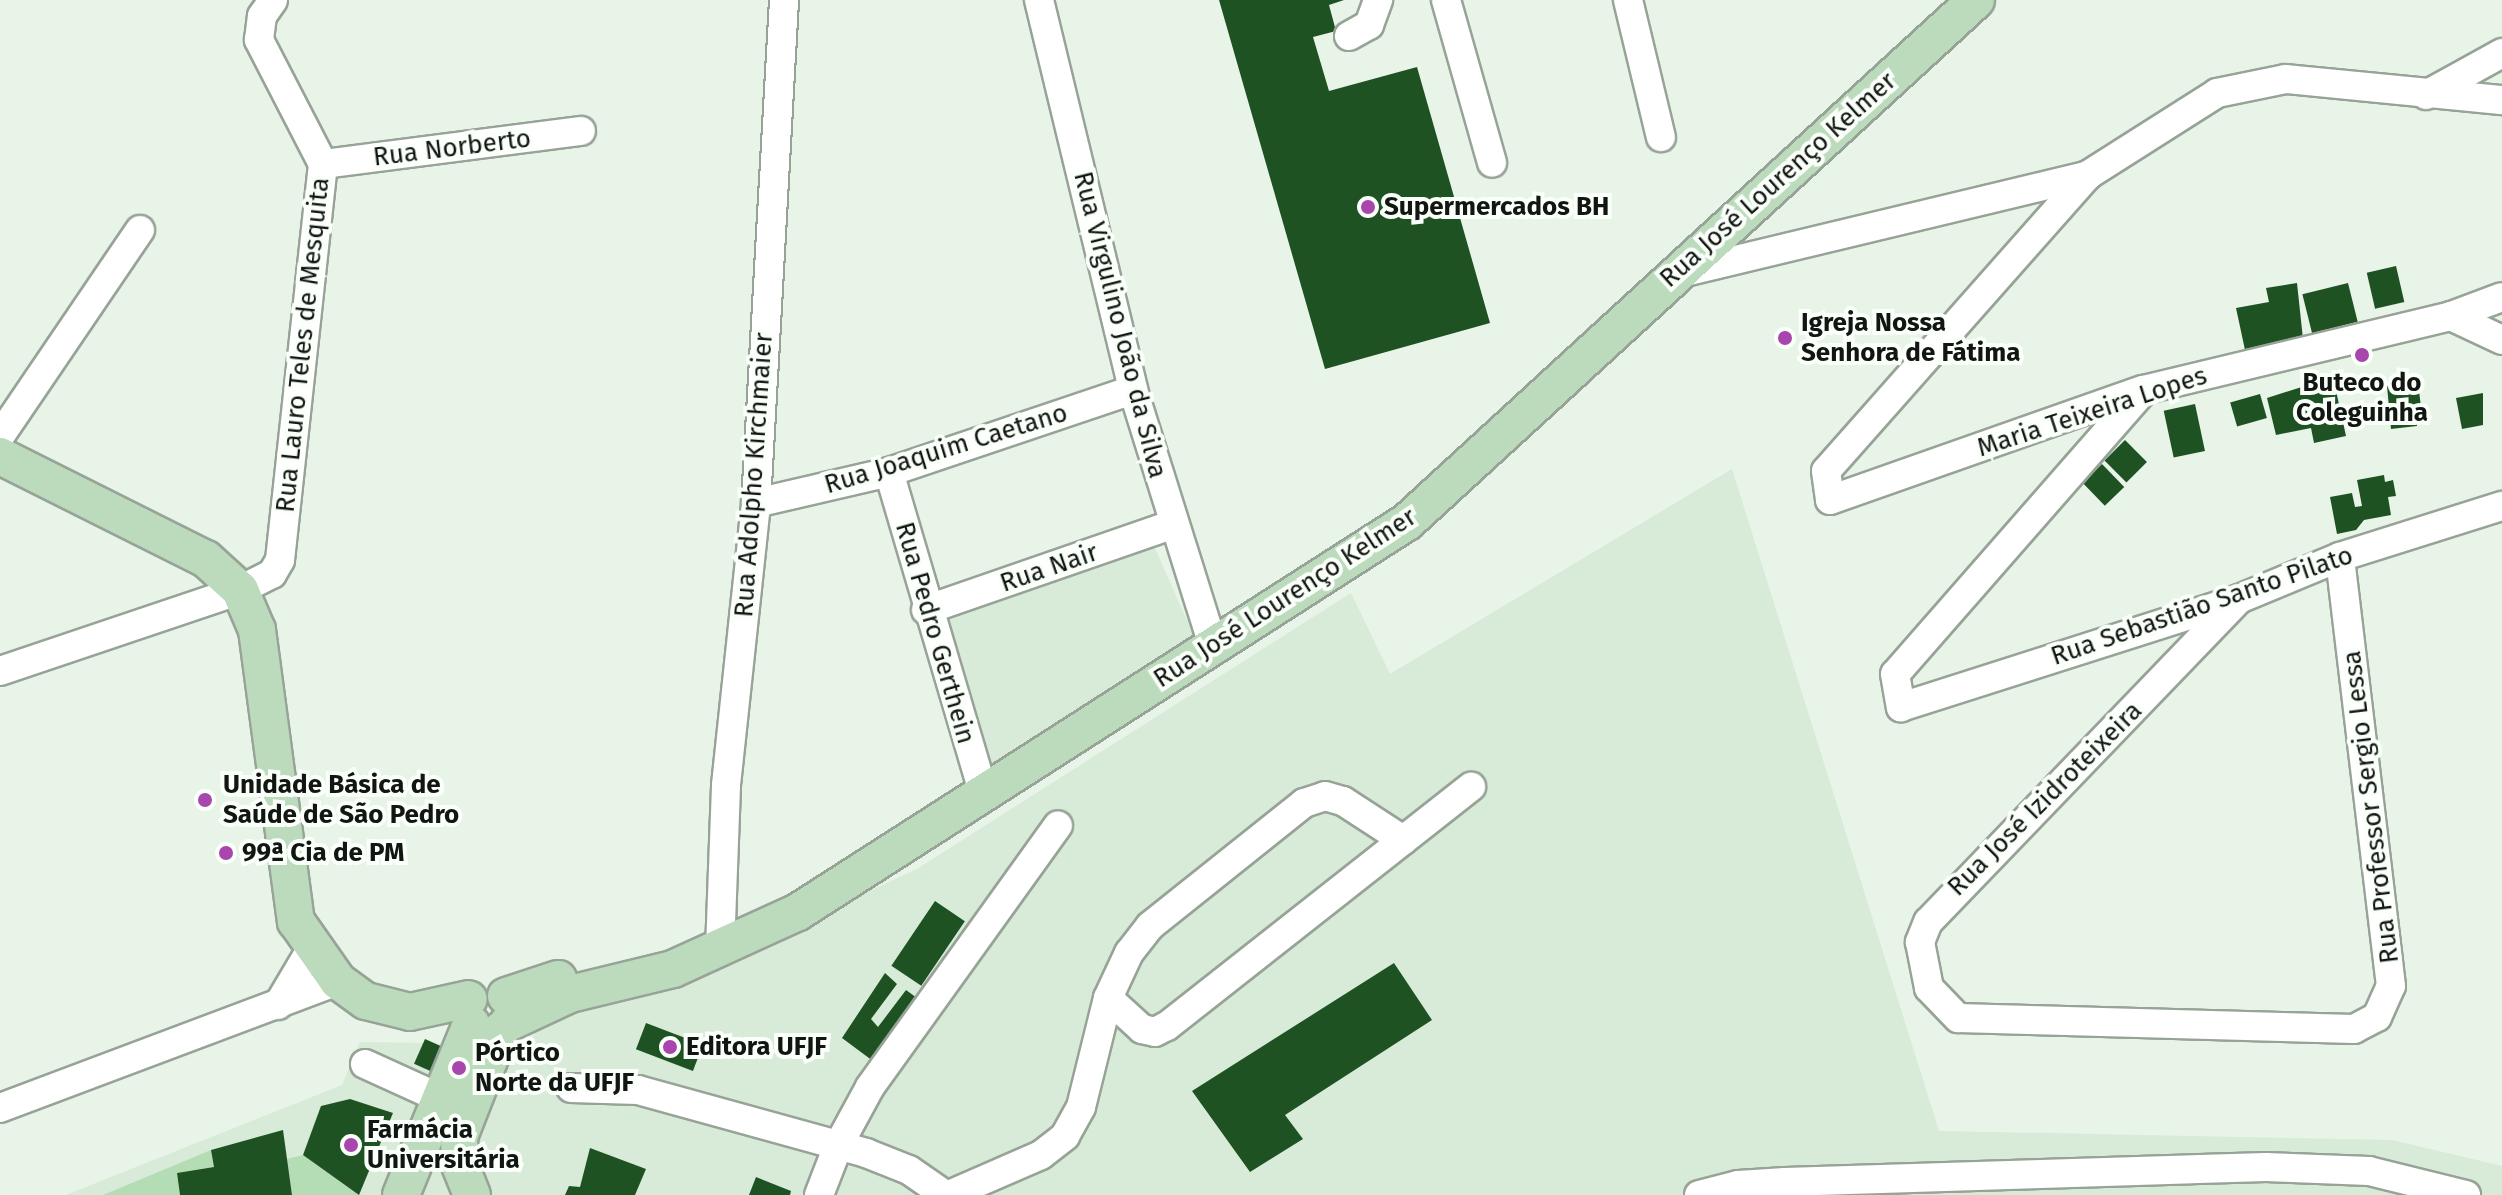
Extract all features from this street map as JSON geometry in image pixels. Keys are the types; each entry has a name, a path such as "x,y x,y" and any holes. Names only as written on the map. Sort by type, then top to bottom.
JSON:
{"main road":[{"name":"Rua José Lourenço Kelmer","path":"338,981 366,1001 410,1012 479,1014 668,954 716,952 798,912 1407,522 1976,0"},
{"path":"0,456 206,559 240,590 257,630 296,921 338,981"},
{"path":"401,1195 479,1014"},
{"path":"472,1195 460,1165 459,1137 479,1014"}],"street":[{"name":"Rua Lauro Teles de Mesquita","path":"0,671 240,590 272,574 280,560 323,164 259,40 262,16 273,0"},
{"name":"Rua Adolpho Kirchmaier","path":"716,952 726,785 756,503 784,0"},
{"name":"Rua Virgulino João da Silva","path":"1039,0 1133,390 1172,525 1213,646"},
{"path":"1349,36 1369,25 1378,0"},
{"path":"1446,0 1492,163"},
{"path":"1628,0 1661,137"},
{"path":"2426,95 2502,53"},
{"path":"1674,274 2088,175 2217,93 2286,79 2502,100"},
{"name":"Rua Norberto","path":"323,164 581,131"},
{"name":"Maria Teixeira Lopes","path":"2088,175 1826,471 1830,500 2143,390 2451,316 2502,297"},
{"path":"0,436 140,230"},
{"path":"2451,316 2502,340"},
{"name":"Rua Joaquim Caetano","path":"756,503 889,472 1133,390"},
{"name":"Rua Sebastião Santo Pilato","path":"2143,390 1895,674 1901,707 2239,599 2340,557 2502,506"},
{"name":"Rua Pedro Gerthein","path":"889,472 926,610 984,794"},
{"name":"Rua Nair","path":"926,610 1172,525"},
{"name":"Rua Professor Sergio Lessa","path":"1958,1018 2354,1029 2377,1017 2391,986 2340,557"},
{"name":"Rua José Izidroteixeira","path":"1958,1018 1929,988 1920,942 1928,922 2239,599"},
{"path":"1108,998 1142,1029 1155,1032 1167,1026 1471,787"},
{"path":"571,1088 638,1090 838,1146 887,1160 947,1195 1041,1155 1065,1136 1081,1107 1108,998 1129,953 1150,926 1304,803 1325,796 1343,801 1403,840"},
{"path":"819,1195 838,1146 870,1087 1058,825"},
{"path":"278,1005 313,946"},
{"path":"0,1108 338,981"},
{"path":"365,1064 429,1093"},
{"path":"1699,1195 1738,1185 1777,1189 1939,1186 2280,1167 2369,1171 2438,1184 2466,1195"}],"shaded area":[{"path":"1732,469 1939,1131 2392,1140 2502,1166 2502,1195 66,1195 342,1085 360,1042 425,1043 497,1069 540,1029 566,1014 691,974 917,869 1351,593 1390,674"},
{"path":"1153,544 1197,643 989,771 939,620"}],"green space":[{"path":"211,1150 214,1167 177,1173 180,1195 103,1195"},
{"path":"303,1155 359,1195 292,1195 287,1159"}],"building":[{"name":"Supermercados BH","path":"1219,0 1344,0 1329,5 1336,31 1313,37 1329,91 1417,67 1490,323 1325,369"},
{"path":"2396,266 2404,302 2375,309 2367,273"},
{"path":"2297,283 2303,339 2245,350 2236,308 2269,302 2266,288"},
{"path":"2348,283 2358,322 2312,333 2302,294"},
{"path":"2333,377 2346,436 2314,443 2311,428 2276,435 2267,398"},
{"path":"2418,383 2422,415 2416,415 2417,426 2391,429 2387,386"},
{"path":"2483,393 2483,425 2462,429 2456,398"},
{"path":"2260,394 2267,418 2237,427 2230,403"},
{"path":"2195,404 2205,451 2174,458 2164,411"},
{"path":"2125,440 2147,462 2126,482 2104,461"},
{"path":"2102,464 2124,487 2105,506 2083,483"},
{"path":"2384,475 2385,482 2393,480 2396,496 2388,497 2391,515 2364,520 2356,530 2337,534 2330,497 2352,493 2355,507 2362,506 2357,480"},
{"path":"935,901 965,921 921,986 891,966"},
{"path":"1394,963 1432,1020 1285,1115 1303,1139 1250,1172 1192,1091"},
{"path":"885,973 897,984 871,1019 878,1027 906,990 917,998 877,1064 842,1038"},
{"name":"Editora UFJF","path":"646,1023 703,1045 693,1071 636,1049"},
{"name":"Pórtico Norte da UFJF","path":"425,1039 503,1074 492,1098 414,1064"},
{"path":"350,1099 393,1113 359,1195 303,1155 321,1106"},
{"path":"283,1130 292,1195 180,1195 177,1173 214,1167 211,1150"},
{"path":"590,1148 646,1169 635,1195 565,1195 569,1186 580,1187"},
{"path":"756,1177 791,1191 790,1195 749,1195"}],"place":[{"name":"Supermercados BH","path":"1368,207"},
{"name":"Igreja Nossa Senhora de Fátima","path":"1785,338"},
{"name":"Buteco do Coleguinha","path":"2362,355"},
{"name":"Unidade Básica de Saúde de São Pedro","path":"205,800"},
{"name":"99ª Cia de PM","path":"226,853"},
{"name":"Editora UFJF","path":"670,1047"},
{"name":"Pórtico Norte da UFJF","path":"459,1068"},
{"name":"Farmácia Universitária","path":"351,1145"}]}
